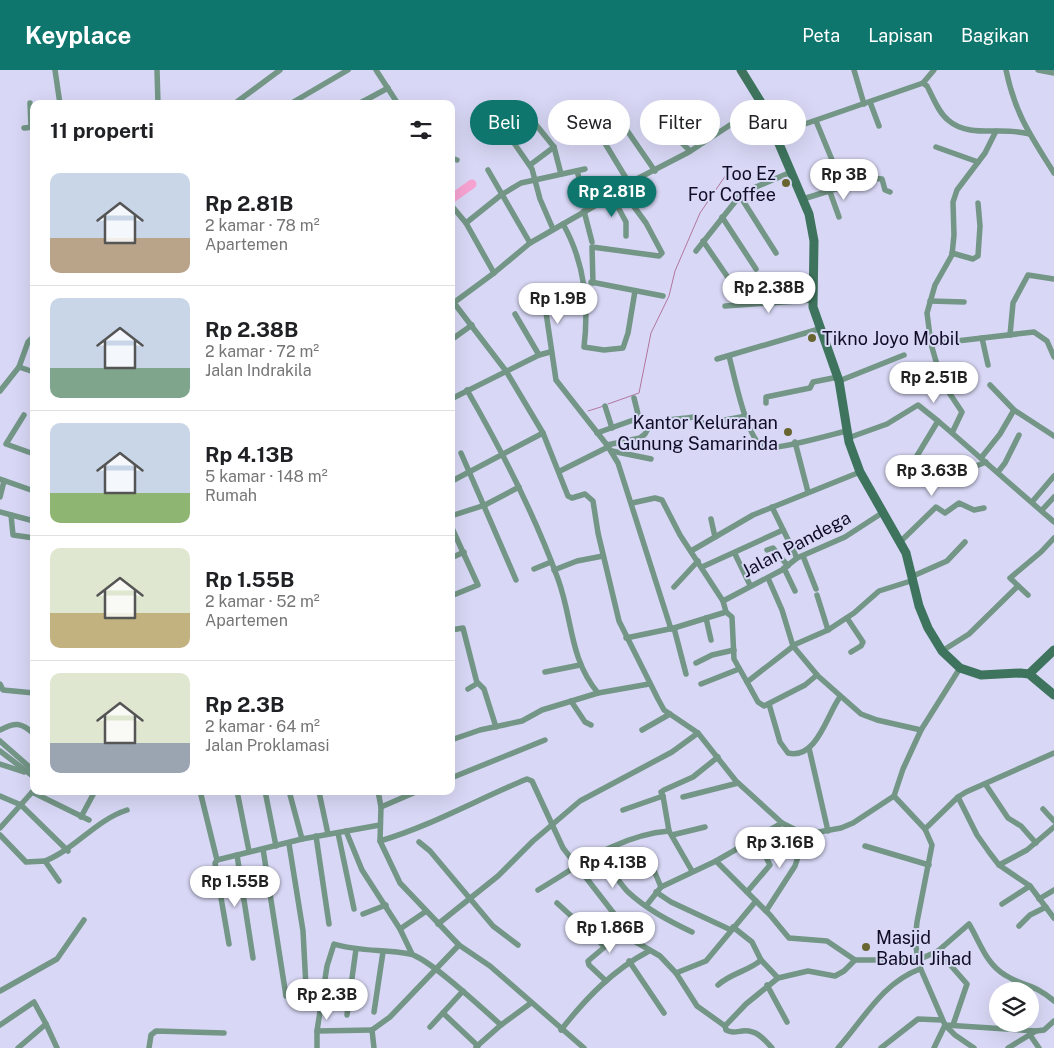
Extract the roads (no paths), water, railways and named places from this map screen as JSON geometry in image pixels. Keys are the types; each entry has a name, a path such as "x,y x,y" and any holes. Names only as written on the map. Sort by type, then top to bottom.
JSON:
{"street":[{"path":"55,70 59,100"},
{"path":"157,70 158,100"},
{"path":"239,100 280,70"},
{"path":"297,100 348,70"},
{"path":"376,70 396,100"},
{"path":"741,70 760,100"},
{"path":"854,70 867,103 879,126"},
{"path":"806,124 922,84 934,70"},
{"path":"1006,70 1014,104 1029,134 1054,174"},
{"path":"1038,70 1054,73"},
{"path":"922,84 927,86 949,121 972,129 1012,130 1029,134"},
{"path":"369,100 388,88"},
{"path":"816,121 836,172"},
{"path":"455,300 494,273 530,243 612,196 629,183 655,172 730,125"},
{"path":"24,128 30,127"},
{"path":"538,128 554,148 561,174"},
{"path":"952,433 962,412 944,388 931,344 927,319 934,285 952,253 954,235 953,202 957,190 978,162 996,131"},
{"path":"630,135 655,172"},
{"path":"515,145 530,164 540,199 554,229"},
{"path":"606,145 629,183"},
{"path":"684,145 690,151"},
{"path":"780,145 811,222 814,241 811,300 839,379 847,434 860,472 900,542 914,578 923,616 942,650 960,668 981,675 1029,674 1054,695"},
{"path":"936,147 978,162"},
{"path":"530,164 554,148"},
{"path":"466,223 501,195 521,184 535,179 585,169"},
{"path":"488,170 530,243"},
{"path":"578,171 592,242"},
{"path":"696,251 722,217 748,189 791,172"},
{"path":"803,200 875,178 882,179 885,190 890,192"},
{"path":"592,283 592,247 659,256 662,253 646,223 621,189"},
{"path":"830,192 839,217"},
{"path":"612,196 626,222 626,236"},
{"path":"740,196 776,253"},
{"path":"952,253 973,259 978,256 980,226 978,202"},
{"path":"455,208 466,223 494,273"},
{"path":"722,217 756,269"},
{"path":"563,224 570,236 584,281 586,319 584,347 604,350 623,348 628,333 635,291"},
{"path":"703,241 729,279"},
{"path":"1010,335 1014,303 1028,276 1054,279"},
{"path":"584,281 663,296"},
{"path":"544,299 550,352 556,380 609,448 618,464 673,628 686,674"},
{"path":"725,306 811,300"},
{"path":"930,300 964,302"},
{"path":"455,305 506,371 543,433 560,471 568,496 572,498 585,494 593,501 603,556 619,621 649,684 664,710 698,733 738,783 782,824 806,832 828,831 853,823 894,796 903,769 921,730 960,668"},
{"path":"514,314 540,355"},
{"path":"455,337 472,325"},
{"path":"718,359 820,329"},
{"path":"931,344 1038,333 1047,341 1054,357"},
{"path":"982,338 988,365"},
{"path":"0,391 19,367 30,340"},
{"path":"455,397 506,371 550,352"},
{"path":"729,356 748,428 756,442 762,447 847,434 887,424 918,405 1054,522"},
{"path":"766,403 766,397 810,388 813,382 839,379 904,356"},
{"path":"19,367 30,371"},
{"path":"990,385 1014,410 1054,436"},
{"path":"467,390 503,453 519,487 554,570 580,666 598,693"},
{"path":"597,433 639,418 634,398"},
{"path":"605,406 612,428"},
{"path":"981,458 1000,434 1014,410"},
{"path":"24,415 6,444 30,453"},
{"path":"560,471 609,448 640,438 645,434 649,426 675,417 681,420 693,417 704,424 746,416"},
{"path":"912,464 938,421"},
{"path":"455,479 543,433"},
{"path":"998,472 1020,436"},
{"path":"795,442 808,492"},
{"path":"609,448 651,459"},
{"path":"461,453 516,580"},
{"path":"955,484 971,468 986,462"},
{"path":"691,551 772,508 860,472"},
{"path":"1032,502 1054,476"},
{"path":"0,497 2,480 30,490"},
{"path":"455,515 485,505 519,487"},
{"path":"1042,510 1054,497"},
{"path":"632,503 655,498 662,500 691,551 723,601 726,612 732,617 734,659 760,705 770,704 806,685 817,675"},
{"path":"900,542 936,507 945,513 959,503 974,510 984,508"},
{"path":"772,508 800,557 817,592 828,630"},
{"path":"0,512 30,520"},
{"name":"Jalan Pandega","path":"723,601 750,585 768,578 800,557 845,537 882,513"},
{"path":"11,515 13,535 30,537"},
{"path":"711,519 715,537"},
{"path":"702,567 735,554 783,530"},
{"path":"455,534 478,585 455,594"},
{"path":"1028,595 1010,578 1041,552 1054,538"},
{"path":"747,682 793,646 828,630 847,618 879,591 914,578 947,561 965,542"},
{"path":"767,550 773,548 786,567 795,590"},
{"path":"455,556 464,552"},
{"path":"735,554 750,585"},
{"path":"554,570 577,561 603,556"},
{"path":"674,586 698,561"},
{"path":"534,569 551,562"},
{"path":"768,578 782,610 793,646 817,675 861,714 870,718 921,730"},
{"path":"942,650 969,634 1018,586"},
{"path":"626,638 673,628 726,612"},
{"path":"706,618 711,640"},
{"path":"847,618 863,642 861,646 851,652"},
{"path":"455,629 463,628 476,683 484,689 496,727"},
{"path":"696,663 712,655 734,650"},
{"path":"1029,674 1054,650"},
{"path":"545,672 580,666"},
{"path":"701,684 739,669"},
{"path":"468,689 476,683"},
{"path":"0,684 1,691 30,693"},
{"path":"455,739 522,720 542,710 598,693 649,684"},
{"path":"770,704 780,742 784,750 793,755 808,748 822,732 831,710 840,697"},
{"path":"571,701 585,722 591,726"},
{"path":"642,730 670,714"},
{"path":"0,730 12,723 17,723 30,730"},
{"path":"438,924 498,876 552,824 580,801 672,752 698,733"},
{"path":"455,776 545,740"},
{"path":"0,741 30,768"},
{"path":"808,748 828,831"},
{"path":"0,751 30,774"},
{"path":"925,829 958,797 1054,752"},
{"path":"692,871 671,833 661,792 693,777 718,757"},
{"path":"0,764 26,772 30,771"},
{"path":"380,841 440,818 527,779 532,781 563,848 638,945 660,956 676,973 697,1006 725,1026 730,1032 746,1031 757,1033 772,1048"},
{"path":"683,797 738,783"},
{"path":"986,785 1008,818 1020,826 1036,843"},
{"path":"0,828 30,794"},
{"path":"41,795 88,820"},
{"path":"81,816 93,795"},
{"path":"201,795 217,860 215,863 229,944"},
{"path":"238,795 250,851"},
{"path":"266,795 276,846"},
{"path":"290,795 302,839"},
{"path":"320,795 328,834"},
{"path":"379,795 381,807 380,841 400,883 425,912 459,945 490,966 530,1003 584,1048"},
{"path":"381,807 409,795"},
{"path":"0,796 21,805 68,851"},
{"path":"623,810 663,796"},
{"path":"894,796 925,829 932,845 915,941 920,969 943,1022 954,1036 974,1048"},
{"path":"958,797 977,835 999,865 1030,886 1053,915"},
{"path":"1043,808 1054,821"},
{"path":"0,835 26,862 45,861 68,851 102,823 127,810"},
{"path":"646,906 661,887 716,861 782,824"},
{"path":"217,860 250,851 289,844 302,839 380,825"},
{"path":"538,890 600,853 636,837 705,827"},
{"path":"999,865 1019,855 1054,827"},
{"path":"346,831 362,870 386,905 412,954 463,991 501,1025"},
{"path":"766,911 795,866 806,832"},
{"path":"338,833 354,910"},
{"path":"316,836 329,924"},
{"path":"747,892 770,865 756,838"},
{"path":"419,842 430,851 468,899 493,926 518,945"},
{"path":"289,844 303,931 306,987"},
{"path":"865,846 929,865"},
{"path":"263,849 286,996"},
{"path":"600,853 626,890 663,918 692,932"},
{"path":"237,854 253,958"},
{"path":"45,861 59,881"},
{"path":"650,861 661,887"},
{"path":"716,861 766,911 789,938 826,941 855,960 918,960 938,951 969,924 985,957 996,969 1013,980 1039,988 1054,1000"},
{"path":"1002,904 1030,886"},
{"path":"1040,899 1054,890"},
{"path":"656,892 671,902 732,928 752,942 761,960 778,978"},
{"path":"676,973 706,961 756,902"},
{"path":"557,903 604,946"},
{"path":"363,914 386,905"},
{"path":"1020,926 1030,915 1046,907"},
{"path":"400,929 425,912"},
{"path":"0,991 57,959 84,920"},
{"path":"606,981 588,962 604,946 626,929"},
{"path":"318,1048 317,1031 327,966 334,944 356,949 412,954"},
{"path":"317,1031 372,1030 390,1017 459,945"},
{"path":"347,1015 356,949"},
{"path":"561,1030 581,1005 606,981 629,961 649,951"},
{"path":"938,951 968,984 953,1025"},
{"path":"374,1012 383,952"},
{"path":"718,985 729,976 754,966 761,960"},
{"path":"725,1026 767,985 778,978 808,971 835,976 844,971 855,960"},
{"path":"629,961 664,1013"},
{"path":"838,1048 882,994 908,973 920,969"},
{"path":"767,985 787,1022"},
{"path":"430,1027 463,991"},
{"path":"0,1025 32,1002 36,1005 57,1048"},
{"path":"322,1003 347,1007"},
{"path":"443,1013 476,1047 530,1003"},
{"path":"882,1048 918,1019 953,1025 989,1028"},
{"path":"1039,1031 1044,1030 1054,1021"},
{"path":"934,1048 943,1022"},
{"path":"18,1048 46,1024"},
{"path":"372,1030 374,1048"},
{"path":"149,1048 151,1035 156,1031 224,1033"},
{"path":"1008,1048 1034,1032"},
{"path":"1030,1035 1039,1048"}],"waterway":[{"path":"608,404 639,393 651,333 669,296 675,271 700,213 728,172"},
{"path":"455,196 472,184"},
{"path":"588,411 604,406"}],"place":[{"name":"Too Ez For Coffee","path":"786,183"},
{"name":"Tikno Joyo Mobil","path":"812,338"},
{"name":"Kantor Kelurahan Gunung Samarinda","path":"788,432"},
{"name":"Masjid Babul Jihad","path":"866,947"}]}
